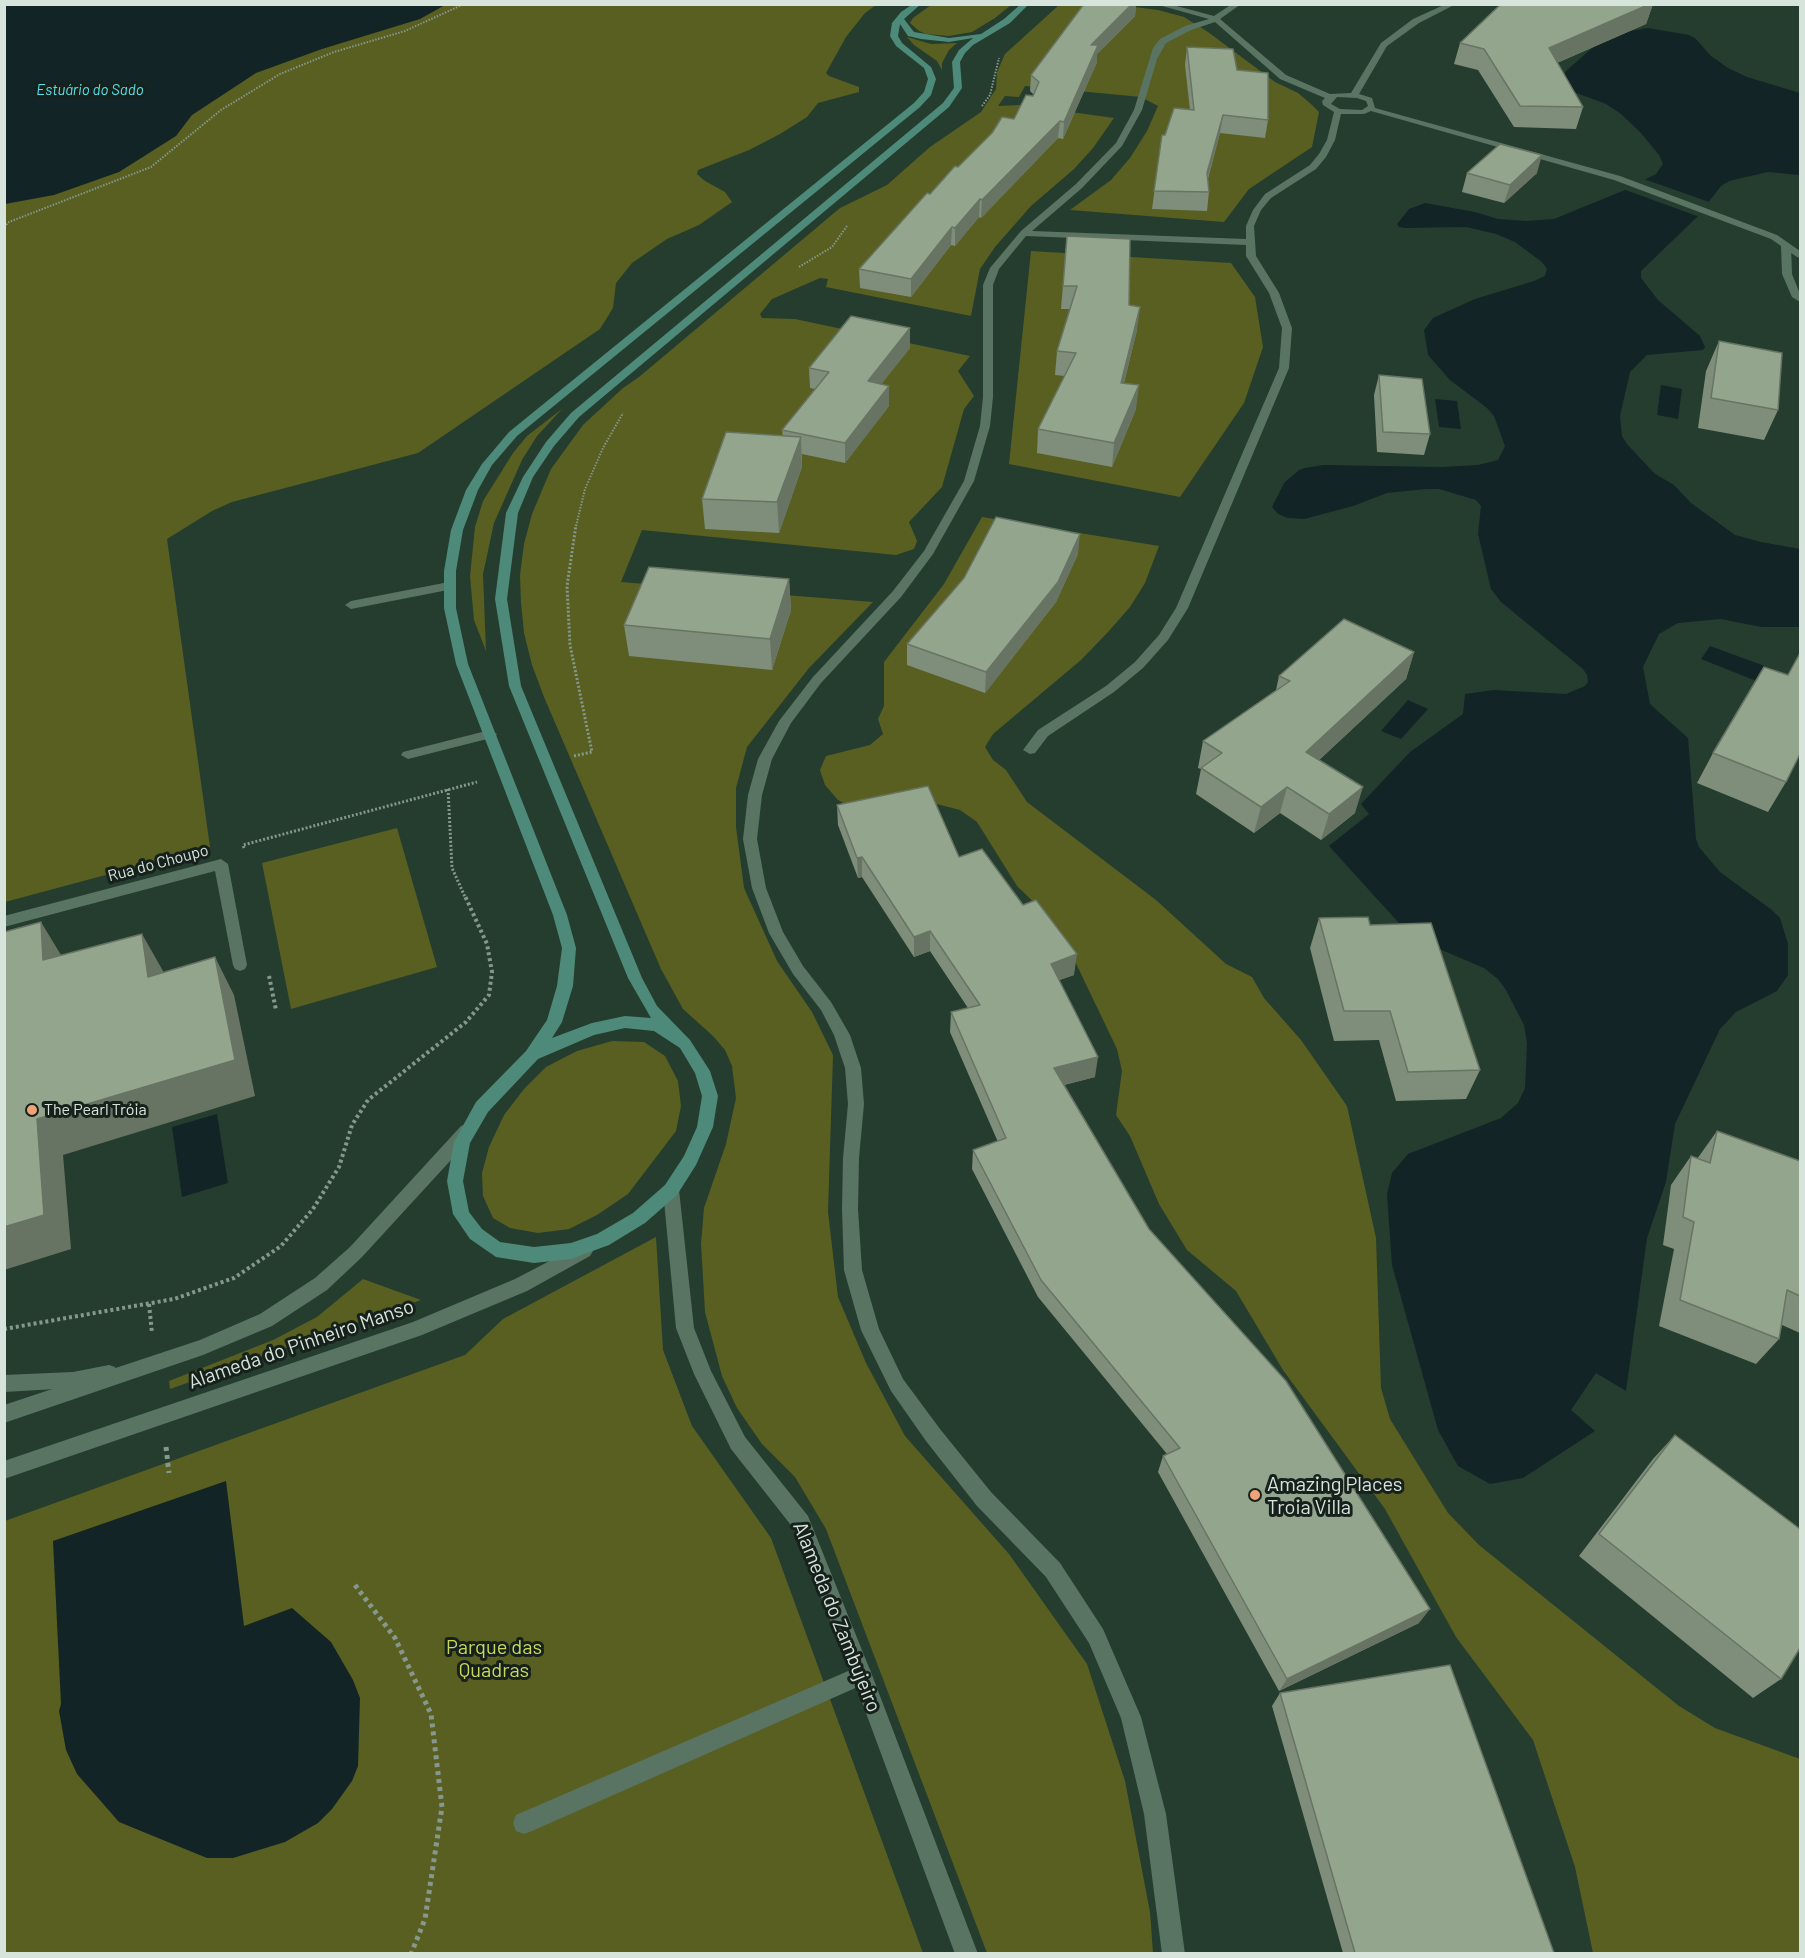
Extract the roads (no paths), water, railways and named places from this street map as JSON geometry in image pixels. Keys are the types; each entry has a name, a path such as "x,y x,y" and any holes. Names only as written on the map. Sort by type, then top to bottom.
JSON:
{"main road":[{"path":"911,6 895,25 894,36 899,44 927,67 932,79 928,93 917,105 513,434 487,464 472,490 457,530 449,586 450,608 462,664 560,915 569,948 565,986 554,1022 532,1055 495,1093 462,1142 455,1181 461,1214 476,1234 496,1249 534,1255 571,1251 603,1240 639,1218 671,1190 690,1160 705,1127 710,1096 702,1071 685,1044 652,1010 635,978 515,686 501,599 512,513 528,477 550,444 575,415 946,105 958,88 956,62 962,52 970,43 1026,4"},
{"path":"900,19 910,34 921,37 957,39 988,32"},
{"path":"532,1055 592,1029 625,1022 657,1024 685,1044"}],"street":[{"path":"1158,4 1218,17"},
{"path":"1189,4 1218,17 1283,77 1330,97 1354,95 1369,100 1372,104 1371,109"},
{"path":"1174,1953 1155,1814 1131,1717 1096,1636 1053,1570 984,1498 933,1435 897,1385 870,1330 854,1270 850,1209 851,1158 856,1104 853,1068 842,1035 826,1006 798,970 776,933 759,888 750,839 755,795 765,759 785,721 817,680 897,594 929,552 969,481 985,426 988,398 988,285 995,268 1024,232 1079,186 1119,144 1138,110 1153,59 1163,41 1188,28 1218,17 1238,4"},
{"path":"1354,95 1384,45 1416,21 1453,4"},
{"path":"1330,97 1327,105 1338,111 1356,113 1371,109 1617,178 1774,237 1800,255"},
{"path":"1030,750 1043,733 1110,689 1139,665 1164,637 1182,608 1284,368 1287,328 1274,293 1251,256 1250,226 1257,210 1268,196 1312,167 1323,155 1331,140 1338,111"},
{"path":"1024,232 1249,242"},
{"path":"1786,246 1787,274 1800,299"},
{"path":"351,605 449,586"},
{"path":"408,755 490,734"},
{"name":"Rua do Choupo","path":"4,922 220,864 240,965"},
{"name":"Alameda do Pinheiro Manso","path":"4,1414 203,1347 266,1320 321,1284 356,1252 473,1124"},
{"name":"Alameda do Zambujeiro","path":"671,1190 685,1328 703,1374 738,1443 801,1523 862,1675 967,1953"},
{"name":"Alameda do Pinheiro Manso","path":"4,1470 416,1329 521,1285 603,1240"},
{"path":"4,1384 73,1380 156,1363"},
{"path":"524,1823 862,1675"}],"water":[{"name":"Estuário do Sado","path":"5,4 445,5 420,19 322,49 256,73 192,115 176,136 119,172 54,195 5,204"},
{"path":"1648,28 1689,35 1695,38 1711,56 1728,68 1747,77 1800,93 1800,175 1768,172 1729,181 1721,186 1697,217 1641,271 1641,278 1658,300 1700,336 1705,347 1703,350 1647,355 1630,372 1620,416 1622,436 1627,444 1655,474 1674,485 1691,503 1735,535 1800,549 1800,627 1761,627 1721,619 1678,623 1659,634 1643,667 1650,704 1688,738 1696,839 1699,847 1720,872 1780,918 1788,944 1788,975 1777,991 1736,1012 1720,1029 1675,1124 1666,1182 1647,1238 1626,1391 1596,1373 1571,1410 1595,1431 1523,1478 1490,1484 1458,1466 1438,1430 1392,1265 1387,1194 1392,1173 1408,1154 1501,1118 1518,1103 1525,1088 1527,1043 1524,1025 1498,979 1484,968 1408,933 1329,846 1369,814 1361,804 1410,752 1463,714 1465,694 1494,690 1566,694 1585,686 1588,682 1587,675 1583,669 1501,602 1491,589 1478,534 1481,506 1476,500 1439,489 1387,493 1353,506 1304,519 1288,518 1278,514 1272,507 1284,483 1299,470 1305,468 1323,465 1442,467 1478,465 1498,460 1505,446 1494,416 1450,380 1428,355 1424,330 1433,318 1475,299 1534,281 1545,276 1547,269 1542,262 1515,242 1496,234 1466,227 1405,228 1397,224 1409,209 1425,203 1475,212 1498,219 1526,221 1554,219 1625,190 1656,174 1663,164 1659,155 1641,133 1621,114 1606,104 1571,91 1562,79 1566,71 1607,35"},
{"path":"1661,385 1682,389 1678,419 1657,415"},
{"path":"1435,399 1457,401 1461,429 1439,427"},
{"path":"1710,646 1773,669 1764,684 1701,659"},
{"path":"1408,700 1428,709 1401,739 1381,731"},
{"path":"217,1114 228,1183 182,1197 172,1127"},
{"path":"226,1481 244,1626 292,1608 331,1642 353,1680 360,1698 358,1766 352,1781 332,1809 318,1823 285,1842 233,1858 207,1858 119,1822 77,1774 66,1750 59,1711 61,1704 53,1541"}],"place":[{"name":"The Pearl Tróia","path":"32,1110"},
{"name":"Amazing Places Troia Villa","path":"1255,1495"}],"park label":[{"name":"Parque das Quadras","path":"494,1658"}]}
